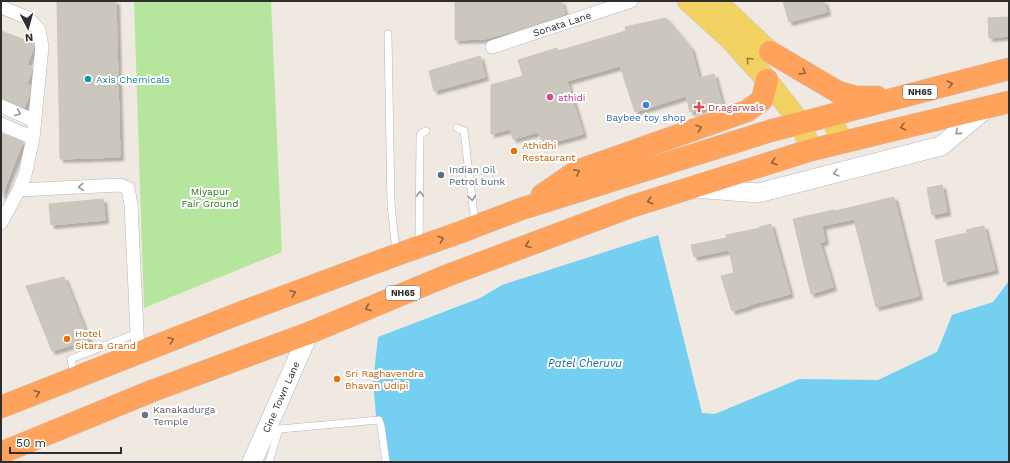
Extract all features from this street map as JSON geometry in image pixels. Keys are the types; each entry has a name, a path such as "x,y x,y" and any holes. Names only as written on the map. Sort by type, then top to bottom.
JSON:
{"highway":[{"path":"770,52 838,92 856,97 900,97"},
{"name":"NH65","path":"1,407 75,378 138,343 464,232 521,209 730,142 800,122 1009,70"},
{"path":"521,209 577,171 747,111 762,100 767,80"},
{"name":"NH65","path":"1,453 152,391 309,332 458,271 630,207 811,150 1009,102"}],"main road":[{"path":"688,1 729,38 767,80 800,122 811,150"},
{"path":"716,1 770,52"},
{"path":"831,115 841,142"}],"street":[{"name":"Sonata Lane","path":"492,46 631,1"},
{"path":"1,7 28,18 39,30 42,47 34,138 25,175 19,190 1,223"},
{"path":"1,106 35,121"},
{"path":"692,188 758,193 941,146 988,107"},
{"path":"1,124 34,138"},
{"path":"19,190 120,185 128,188 130,196 138,343"},
{"name":"Cine Town Lane","path":"252,462 273,429 309,332"}],"lane":[{"path":"388,34 391,204 396,255"},
{"path":"457,128 464,131 476,226"},
{"path":"419,247 420,136 426,131"},
{"path":"269,462 273,429 379,420 386,462"}],"green space":[{"name":"Miyapur Fair Ground","path":"134,1 271,1 282,252 144,308"}],"water":[{"name":"Patel Cheruvu","path":"658,235 702,413 715,414 799,379 878,380 937,352 952,315 993,302 1009,281 1009,462 385,462 376,415 373,383 378,337 480,298 502,285"}],"building":[{"name":"Axis Chemicals","path":"57,1 116,1 120,157 60,159"},
{"path":"455,1 561,1 565,14 485,39 455,40"},
{"path":"783,1 824,1 827,12 789,22"},
{"path":"1009,17 1009,36 989,38 988,18"},
{"path":"666,18 691,48 699,78 714,74 722,104 690,112 686,96 635,112 620,66 567,81 583,134 543,145 539,132 513,139 510,129 491,134 491,85 523,76 518,60 557,48 558,51 626,31 625,27"},
{"path":"1,31 33,43 34,47 27,65 32,67 27,84 30,85 29,96 24,108 1,98"},
{"path":"480,56 485,77 434,91 429,71"},
{"path":"1,133 23,142 2,195 1,195"},
{"path":"942,185 947,212 932,215 927,188"},
{"path":"894,197 919,296 876,307 854,219 822,226 825,241 820,243 833,287 811,294 793,219"},
{"path":"103,199 105,220 51,225 49,204"},
{"path":"771,224 790,294 732,311 721,276 734,273 729,250 694,257 691,245 726,238 726,235 760,228 759,227"},
{"path":"984,226 995,270 944,282 935,240 967,233 966,230"},
{"path":"64,277 89,340 52,351 26,286"}],"place":[{"name":"Axis Chemicals","path":"88,79"},
{"name":"athidi","path":"550,97"},
{"name":"Baybee toy shop","path":"646,105"},
{"name":"Dr.agarwals","path":"699,107"},
{"name":"Athidhi Restaurant","path":"514,151"},
{"name":"Indian Oil Petrol bunk","path":"441,175"},
{"name":"Hotel Sitara Grand","path":"67,339"},
{"name":"Sri Raghavendra Bhavan Udipi","path":"337,379"},
{"name":"Kanakadurga Temple","path":"145,415"}]}
